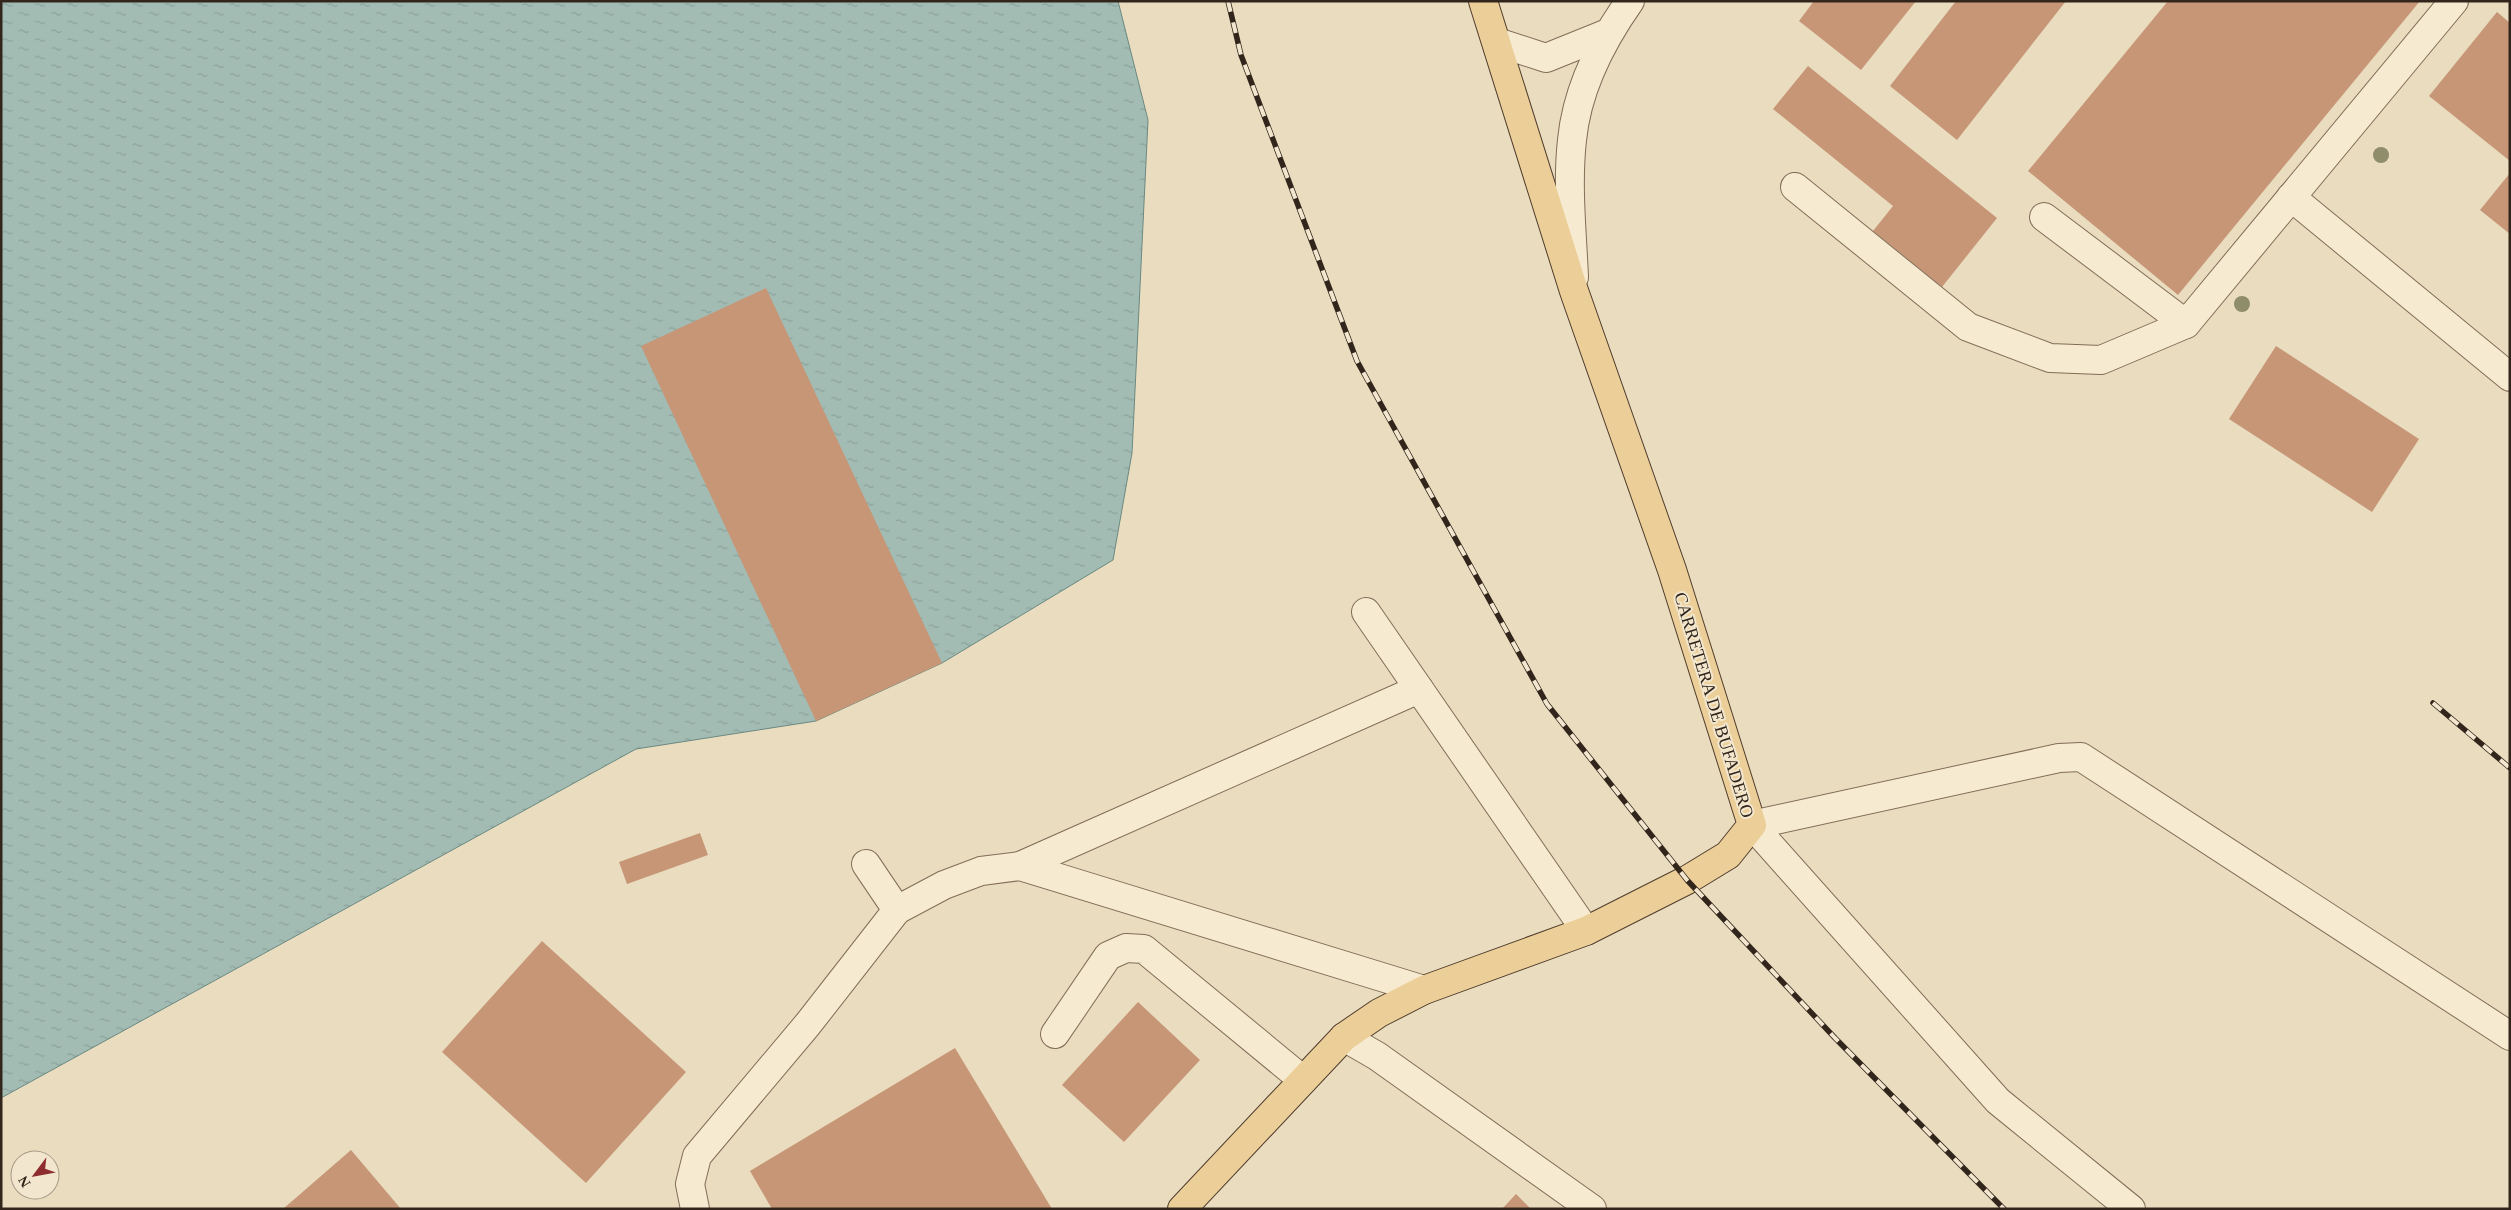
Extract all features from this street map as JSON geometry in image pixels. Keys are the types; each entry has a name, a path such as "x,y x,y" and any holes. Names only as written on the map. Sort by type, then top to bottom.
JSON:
{"main road":[{"name":"CARRETERA DE BUFADERO","path":"1182,1209 1344,1037 1379,1013 1424,990 1586,932 1688,880 1728,855 1752,825 1672,570 1574,291 1483,1"}],"street":[{"path":"1574,291 1570,185 1572,139 1582,92 1608,32 1630,1"},
{"path":"1795,187 1968,327 2050,358 2101,360 2186,324 2454,1"},
{"path":"1497,42 1546,58 1608,32"},
{"path":"2291,197 2510,377"},
{"path":"2044,218 2186,324"},
{"path":"1366,612 1586,932"},
{"path":"695,1209 690,1184 697,1156 808,1024 897,910 944,885 981,871 1020,866 1419,689"},
{"path":"2132,1209 1998,1101 1752,825 2059,758 2082,757 2510,1036"},
{"path":"866,864 897,910"},
{"path":"1020,866 1424,990"},
{"path":"1055,1034 1108,956 1126,948 1144,949 1303,1080"},
{"path":"1344,1037 1377,1056 1592,1209"}],"water":[{"path":"1,1 1118,1 1148,120 1132,453 1113,560 942,663 816,721 636,749 1,1098"}],"building":[{"path":"1814,1 1916,1 1861,70 1799,21"},
{"path":"1956,1 2066,1 1957,140 1890,86"},
{"path":"2168,1 2420,1 2178,295 2028,171"},
{"path":"2497,12 2510,23 2510,161 2429,96"},
{"path":"1808,66 1997,218 1942,287 1873,231 1893,206 1773,109"},
{"path":"2510,173 2510,234 2480,210"},
{"path":"766,288 942,663 816,721 641,346"},
{"path":"2276,346 2419,439 2372,512 2229,419"},
{"path":"700,833 708,855 627,884 619,862"},
{"path":"542,941 686,1072 586,1183 442,1052"},
{"path":"1138,1002 1200,1060 1124,1142 1062,1085"},
{"path":"955,1048 1052,1209 772,1209 750,1171"},
{"path":"351,1150 401,1209 283,1209"},
{"path":"1516,1194 1531,1209 1502,1209"}],"railway":[{"path":"1228,1 1241,55 1357,361 1547,704 1687,880 1835,1038 2004,1209"},
{"path":"2433,703 2510,768"}]}
